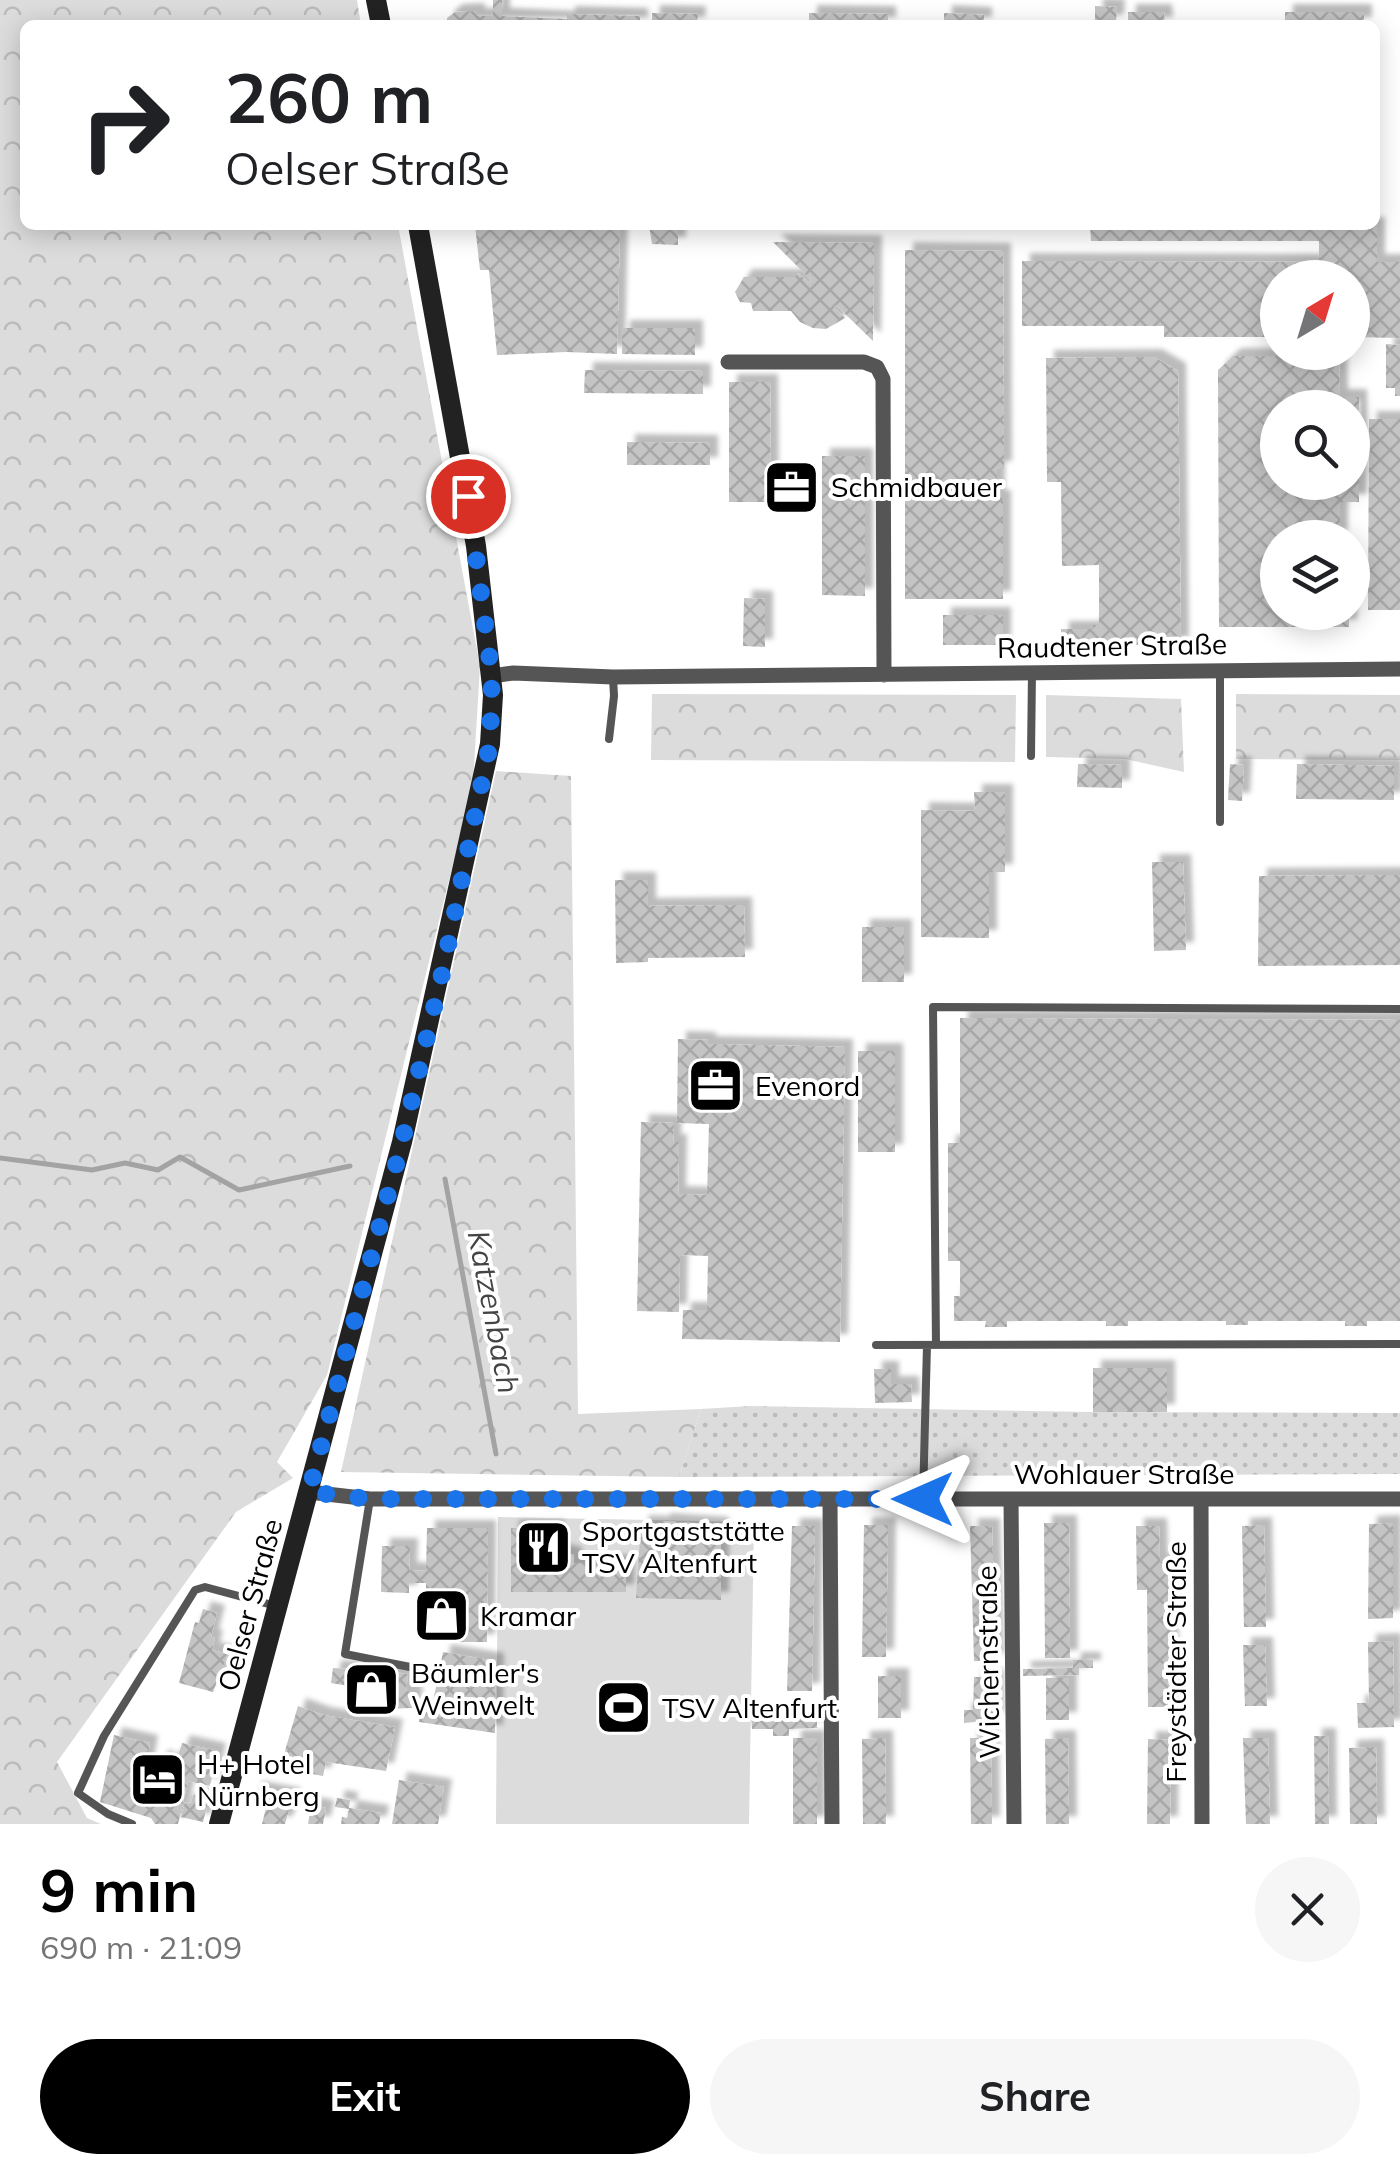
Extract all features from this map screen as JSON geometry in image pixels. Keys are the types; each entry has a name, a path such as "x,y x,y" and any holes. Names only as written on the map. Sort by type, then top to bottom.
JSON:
{"main road":[{"name":"Oelser Straße","path":"220,1824 402,1142 490,744 492,676 476,546 419,230"}],"street":[{"path":"728,362 864,362 878,367 883,380 884,675"},
{"name":"Raudtener Straße","path":"492,676 1400,670"},
{"name":"Wohlauer Straße","path":"309,1492 370,1499 1400,1499"},
{"path":"830,1499 832,1824"},
{"name":"Wichernstraße","path":"1011,1499 1014,1824"},
{"name":"Freystädter Straße","path":"1201,1500 1202,1824"}],"lane":[{"path":"1220,670 1220,822"},
{"path":"1031,756 1032,672"},
{"path":"609,738 613,678"},
{"path":"923,1499 932,1345 933,1007 1400,1009"},
{"path":"876,1344 1400,1344"},
{"path":"370,1499 345,1654 410,1667"},
{"path":"132,1824 108,1814 78,1793 104,1736 195,1590 206,1587 278,1606"}],"green space":[{"path":"0,0 357,0 360,20 20,20 20,230 399,230 480,666 473,783 327,1375 277,1462 293,1478 236,1512 57,1762 87,1818 101,1824 0,1824"},
{"path":"652,694 1016,695 1015,762 651,760"},
{"path":"1236,694 1400,695 1400,760 1236,759"},
{"path":"1046,695 1181,699 1184,772 1125,759 1046,757"},
{"path":"496,771 571,776 578,1414 701,1409 679,1477 341,1472"},
{"path":"750,1406 1400,1413 1400,1474 679,1477 701,1409"},
{"name":"TSV Altenfurt","path":"498,1517 754,1522 749,1824 496,1824"}],"building":[{"path":"493,0 502,0 502,16 640,16 640,20 447,20 455,12 477,11 477,16 493,16"},
{"path":"1095,6 1117,7 1116,20 1095,20"},
{"path":"1128,12 1164,12 1165,20 1128,20"},
{"path":"1285,12 1364,12 1364,20 1285,20"},
{"path":"652,13 698,14 697,20 652,20"},
{"path":"809,13 888,14 888,20 809,20"},
{"path":"944,13 984,15 984,20 944,20"},
{"path":"476,230 620,230 617,354 497,355 489,270 480,270"},
{"path":"650,230 678,230 678,245 652,244"},
{"path":"1090,230 1377,230 1377,262 1400,262 1400,338 1370,337 1370,260 1319,260 1319,241 1091,241"},
{"path":"773,242 874,243 873,341 836,305 845,318 826,329 800,322 791,311 753,311 751,303 740,302 735,292 744,277 794,277 798,273 809,283 811,280"},
{"path":"905,250 1003,251 1004,469 997,469 997,498 1003,498 1003,599 905,599"},
{"path":"1022,261 1260,262 1260,337 1164,337 1164,326 1022,326"},
{"path":"622,328 695,328 695,355 622,354"},
{"path":"1386,344 1400,345 1400,396 1395,396 1395,388 1386,388"},
{"path":"1233,356 1260,356 1260,370 1339,370 1340,390 1260,390 1260,500 1359,502 1340,502 1340,520 1260,520 1260,627 1219,627 1218,370"},
{"path":"1154,357 1178,371 1181,645 1172,645 1167,650 1161,645 1061,645 1061,629 1093,629 1093,625 1099,625 1099,565 1062,566 1061,482 1047,482 1046,358"},
{"path":"585,370 703,371 703,394 584,393"},
{"path":"729,382 770,382 771,502 729,502"},
{"path":"1370,419 1400,419 1400,610 1370,610"},
{"path":"627,442 710,443 710,465 627,465"},
{"path":"822,456 865,456 865,596 822,595"},
{"path":"744,598 765,599 765,647 743,646"},
{"path":"943,615 1003,615 1003,645 943,645"},
{"path":"1078,764 1122,765 1122,788 1077,787"},
{"path":"1230,764 1244,765 1242,801 1228,800"},
{"path":"1297,764 1394,766 1394,800 1296,799"},
{"path":"974,792 1005,792 1005,872 989,872 989,938 921,937 921,810 975,811"},
{"path":"1152,862 1183,862 1186,950 1154,951"},
{"path":"1400,875 1400,965 1258,966 1259,876"},
{"path":"615,880 648,880 648,906 744,905 745,957 648,958 648,962 616,963"},
{"path":"862,927 904,927 904,982 862,982"},
{"path":"960,1018 1400,1020 1400,1321 1345,1326 1345,1321 1248,1321 1248,1325 1226,1325 1226,1321 1128,1321 1128,1326 1106,1326 1106,1321 1007,1321 1007,1327 985,1327 986,1321 954,1321 954,1296 960,1296 960,1261 948,1261 948,1143 960,1143"},
{"path":"678,1039 708,1040 708,1044 845,1047 840,1342 682,1339 683,1310 707,1310 708,1256 680,1255 679,1312 637,1311 641,1122 674,1123 673,1142 679,1142 678,1194 707,1195 709,1124 677,1123"},
{"path":"858,1051 895,1051 895,1152 858,1152"},
{"path":"1093,1368 1167,1368 1167,1412 1093,1412"},
{"path":"874,1369 891,1369 891,1384 911,1384 912,1402 875,1403"},
{"path":"641,1523 721,1525 721,1600 636,1598"},
{"path":"1044,1523 1069,1523 1070,1658 1045,1658"},
{"path":"1393,1523 1393,1618 1368,1619 1369,1524"},
{"path":"864,1525 888,1525 886,1657 862,1657"},
{"path":"1264,1525 1266,1627 1244,1627 1242,1526"},
{"path":"792,1526 815,1526 812,1691 787,1691"},
{"path":"970,1526 992,1526 996,1661 974,1661"},
{"path":"1136,1526 1159,1526 1160,1562 1170,1562 1171,1707 1148,1707 1147,1590 1137,1590"},
{"path":"427,1528 488,1528 487,1642 426,1642 426,1583 409,1583 409,1593 381,1592 382,1546 410,1546 409,1570 426,1571"},
{"path":"511,1528 556,1528 556,1551 574,1555 574,1563 626,1563 626,1592 511,1592"},
{"path":"203,1609 217,1613 212,1650 228,1654 213,1692 179,1683 195,1622 199,1623"},
{"path":"1393,1641 1394,1727 1358,1728 1357,1703 1369,1703 1368,1642"},
{"path":"1243,1645 1265,1645 1267,1706 1245,1706"},
{"path":"443,1652 496,1661 495,1733 419,1722 421,1708 455,1713 457,1702 433,1702"},
{"path":"1073,1660 1093,1660 1093,1668 1079,1668 1079,1675 1023,1676 1023,1669 1073,1668"},
{"path":"333,1668 363,1670 362,1674 385,1678 386,1671 408,1674 406,1690 415,1694 413,1708 386,1709 357,1703 360,1688 331,1683"},
{"path":"878,1676 901,1676 901,1718 878,1718"},
{"path":"974,1677 996,1677 996,1720 964,1723 964,1710 973,1710"},
{"path":"1046,1678 1069,1678 1069,1720 1046,1720"},
{"path":"298,1706 323,1715 395,1727 386,1771 326,1762 323,1776 280,1768"},
{"path":"817,1715 817,1728 789,1729 789,1736 773,1736 773,1729 752,1729 751,1716"},
{"name":"H+ Hotel Nürnberg","path":"114,1735 150,1743 144,1778 161,1766 158,1761 163,1757 167,1762 178,1756 182,1743 218,1751 210,1786 188,1781 178,1824 155,1824 151,1818 100,1802"},
{"path":"1314,1736 1328,1736 1329,1824 1315,1824"},
{"path":"793,1738 817,1738 817,1824 793,1824"},
{"path":"885,1738 886,1824 863,1824 862,1739"},
{"path":"970,1738 991,1738 992,1824 971,1824"},
{"path":"1068,1738 1069,1824 1046,1824 1045,1739"},
{"path":"1243,1738 1268,1738 1270,1824 1246,1824"},
{"path":"1148,1739 1171,1740 1170,1824 1147,1824"},
{"path":"1376,1747 1377,1824 1350,1824 1349,1748"},
{"path":"399,1780 444,1787 438,1824 392,1824"},
{"path":"255,1789 293,1796 285,1824 262,1824 266,1808 251,1804"},
{"path":"193,1795 209,1798 203,1822 181,1817 185,1802 191,1803"},
{"path":"337,1798 350,1800 349,1808 381,1813 379,1824 341,1824 349,1809 335,1807"},
{"path":"311,1805 326,1808 323,1824 308,1824"}],"waterway":[{"name":"Katzenbach","path":"0,1158 92,1170 125,1163 158,1170 180,1157 239,1190 350,1166"},
{"name":"Katzenbach","path":"445,1179 496,1454"}],"place":[{"name":"Schmidbauer","path":"792,487"},
{"name":"Evenord","path":"716,1086"},
{"name":"Sportgaststätte TSV Altenfurt","path":"543,1547"},
{"name":"Kramar","path":"441,1616"},
{"name":"Bäumler's Weinwelt","path":"372,1689"},
{"name":"TSV Altenfurt","path":"623,1708"},
{"name":"H+ Hotel Nürnberg","path":"158,1780"}],"route":[{"path":"468,496 492,676 490,744 402,1142 309,1492 370,1499 923,1499"}]}
